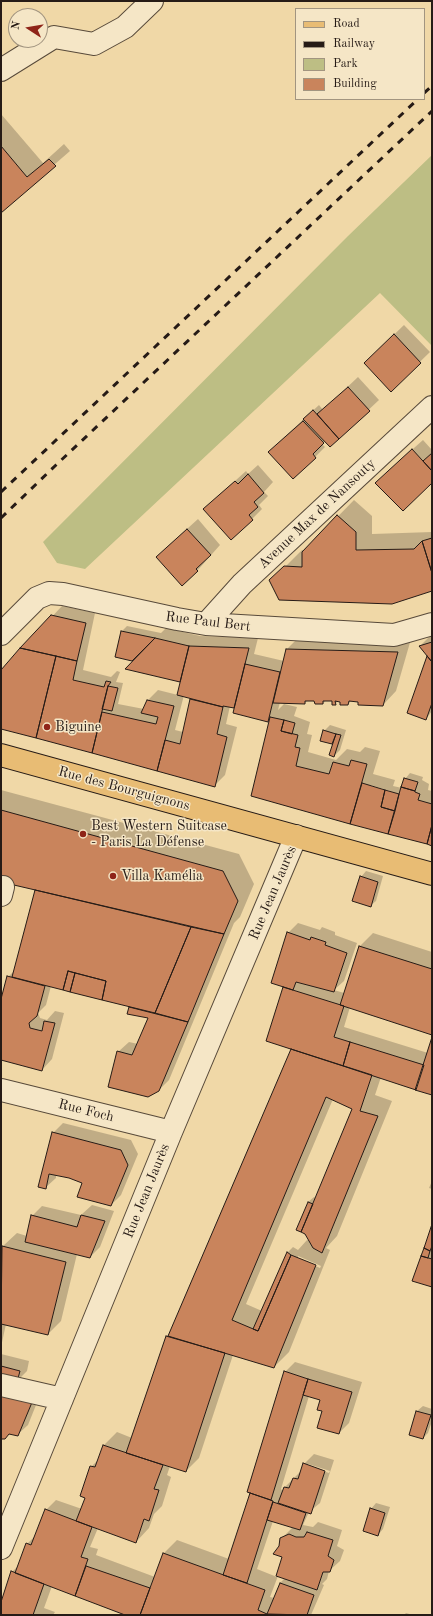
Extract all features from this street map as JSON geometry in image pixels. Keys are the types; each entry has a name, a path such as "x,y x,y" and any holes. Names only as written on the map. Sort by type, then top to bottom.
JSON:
{"main road":[{"name":"Rue des Bourguignons","path":"1,755 432,874"}],"street":[{"path":"1,70 54,37 94,44 125,27 152,1"},
{"name":"Avenue Max de Nansouty","path":"206,624 242,584 432,407"},
{"name":"Rue Paul Bert","path":"1,634 37,598 49,592 177,620 206,624 394,635 432,624"},
{"name":"Rue Jean Jaurès","path":"1,1548 171,1132 296,836"},
{"name":"Rue Foch","path":"1,1090 171,1132"},
{"path":"1,1385 62,1399"}],"green space":[{"path":"432,155 432,346 380,293 85,569 57,563 43,542 348,236"}],"building":[{"path":"1,146 27,177 49,159 56,166 1,213"},
{"path":"394,334 421,363 391,392 364,363"},
{"path":"348,387 370,411 339,439 317,414"},
{"path":"313,410 339,439 330,447 303,419"},
{"path":"303,421 324,443 313,454 316,458 293,479 268,452"},
{"path":"412,449 432,471 432,483 403,511 375,483"},
{"path":"432,453 432,471 423,461"},
{"path":"248,474 264,493 254,502 258,507 249,515 253,520 231,540 203,509 235,481 238,484"},
{"path":"337,515 356,532 356,550 414,549 422,541 432,573 432,591 392,604 279,600 269,580 284,566 302,567 302,552"},
{"path":"187,529 211,555 196,569 198,571 182,586 156,557"},
{"path":"432,538 432,573 422,541"},
{"path":"51,615 86,623 77,661 20,648"},
{"path":"121,631 155,638 132,661 115,657"},
{"path":"155,638 189,646 180,682 125,669"},
{"path":"432,642 432,662 419,646"},
{"path":"189,646 249,648 234,708 223,707 177,695"},
{"path":"20,648 56,656 36,738 1,729 1,670"},
{"path":"286,649 398,652 383,706 358,705 358,702 349,701 348,705 340,705 340,702 335,701 336,705 332,705 332,701 323,701 323,704 315,704 314,701 305,701 305,704 273,703"},
{"path":"56,656 77,661 73,680 104,687 106,681 111,682 108,686 92,753 36,738"},
{"path":"427,656 432,662 432,703 426,720 407,713"},
{"path":"245,664 280,672 268,722 233,713"},
{"path":"108,686 118,688 112,711 102,709"},
{"path":"190,699 223,707 217,734 227,737 215,787 157,771 165,740 180,744"},
{"path":"147,700 174,706 157,771 92,753 102,712 156,724 158,717 141,713"},
{"path":"270,717 284,720 281,731 298,735 295,747 300,748 296,766 329,774 333,762 349,766 351,760 367,764 350,824 251,796"},
{"path":"284,720 295,723 292,734 281,731"},
{"path":"323,730 336,734 332,744 320,741"},
{"path":"336,734 341,735 334,757 329,755"},
{"path":"404,778 418,782 415,791 401,787"},
{"path":"362,783 385,790 381,807 395,811 388,834 350,824"},
{"path":"401,787 420,794 418,800 432,804 432,825 427,844 388,834"},
{"path":"385,790 399,794 395,811 381,807"},
{"name":"Villa Kamélia","path":"1,810 223,871 238,901 224,934 1,882"},
{"path":"432,825 432,846 427,844"},
{"path":"360,876 378,882 371,907 352,901"},
{"path":"35,890 191,927 155,1013 102,1000 106,981 68,971 63,990 12,977"},
{"path":"191,927 224,934 188,1022 155,1013"},
{"path":"287,932 310,940 311,937 326,942 325,945 347,953 334,992 296,982 293,990 271,983"},
{"path":"359,946 432,969 432,1035 340,1005"},
{"path":"68,971 75,973 70,992 63,990"},
{"path":"75,973 106,981 102,1000 70,992"},
{"path":"7,976 45,986 37,1016 29,1023 30,1028 42,1031 44,1021 55,1023 42,1071 1,1060 1,999"},
{"path":"283,987 344,1006 334,1037 350,1042 343,1066 266,1041"},
{"path":"129,1007 188,1022 159,1091 148,1097 108,1087 117,1051 132,1055 148,1018 127,1014"},
{"path":"432,1037 432,1095 415,1090"},
{"path":"350,1042 424,1065 416,1090 343,1066"},
{"path":"291,1049 372,1075 360,1111 378,1116 322,1253 313,1248 305,1234 301,1232 352,1109 326,1097 232,1320 258,1331 291,1255 316,1265 274,1368 168,1336"},
{"path":"52,1132 121,1150 128,1165 111,1206 77,1197 82,1183 69,1178 49,1174 46,1189 38,1187"},
{"path":"308,1202 313,1204 301,1232 296,1230"},
{"path":"31,1215 77,1227 81,1215 105,1221 90,1258 25,1242"},
{"path":"432,1224 432,1246 430,1251 424,1248"},
{"path":"2,1246 66,1262 48,1335 1,1324"},
{"path":"424,1248 430,1251 428,1258 421,1256"},
{"path":"287,1252 291,1255 258,1331 253,1329"},
{"path":"421,1256 432,1259 432,1287 412,1281"},
{"path":"166,1336 225,1353 186,1472 126,1453"},
{"path":"1,1366 20,1371 17,1382 1,1379"},
{"path":"284,1371 308,1379 271,1500 247,1492"},
{"path":"308,1379 352,1392 339,1434 317,1428 322,1411 317,1410 320,1400 303,1395"},
{"path":"1,1392 33,1400 18,1436 9,1434 5,1439 1,1439"},
{"path":"416,1411 431,1415 423,1439 409,1435"},
{"path":"103,1445 163,1465 154,1489 159,1490 149,1521 144,1519 136,1543 76,1521 85,1498 80,1496 90,1466 95,1467"},
{"path":"303,1463 325,1471 311,1514 278,1503 284,1487 289,1488 293,1478 298,1479"},
{"path":"250,1493 273,1501 247,1583 223,1575"},
{"path":"273,1502 306,1513 300,1530 267,1520"},
{"path":"370,1508 385,1513 378,1536 363,1531"},
{"path":"45,1509 92,1527 81,1557 88,1559 75,1596 15,1573 26,1543 31,1545"},
{"path":"307,1532 333,1540 328,1556 334,1560 330,1572 323,1572 317,1590 276,1576 282,1557 273,1554 279,1546 280,1538 289,1534 296,1537 304,1537"},
{"path":"163,1553 265,1590 258,1610 267,1614 140,1615"},
{"path":"86,1566 150,1588 140,1615 125,1615 75,1596"},
{"path":"11,1571 44,1584 33,1615 1,1615 1,1602"},
{"path":"280,1583 314,1595 307,1615 267,1614"}],"railway":[{"path":"425,92 432,86"},
{"path":"1,492 417,100"},
{"path":"1,518 432,111"}],"place":[{"name":"Biguine","path":"47,727"},
{"name":"Best Western Suitcase - Paris La Défense","path":"83,834"},
{"name":"Villa Kamélia","path":"113,876"}]}
